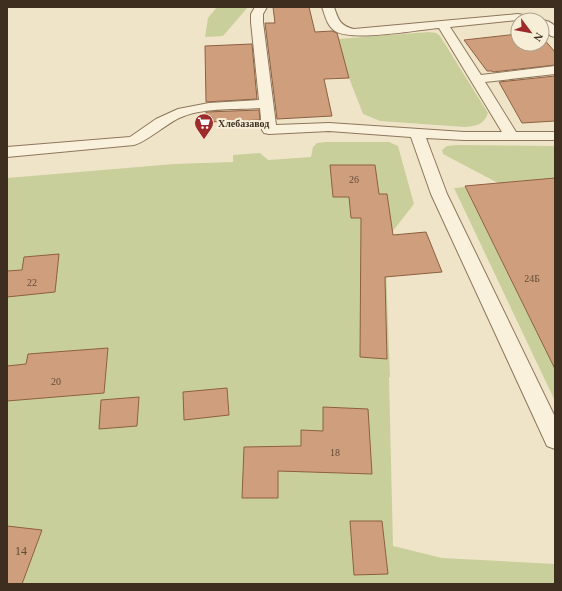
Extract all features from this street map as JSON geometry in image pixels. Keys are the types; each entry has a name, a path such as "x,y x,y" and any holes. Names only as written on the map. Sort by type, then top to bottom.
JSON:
{"lane":[{"path":"262,7 257,14 257,22 269,130 329,127 464,136 555,136"},
{"path":"328,7 335,26 342,31 354,33 510,18"},
{"path":"442,24 512,136"},
{"path":"477,79 555,70"},
{"path":"7,152 134,141 149,129 169,118 190,110 266,104"},
{"path":"417,133 439,194 555,439"}],"green space":[{"path":"217,7 248,7 223,36 205,37 208,18"},
{"path":"429,32 436,33 440,36 488,113 484,120 479,124 465,127 380,121 363,114 349,78 338,39"},
{"path":"389,142 398,146 414,204 385,241 390,377 393,546 442,558 555,564 555,584 7,584 7,178 174,164 233,162 233,155 260,153 268,160 311,157 313,147 317,143"},
{"path":"447,146 555,146 555,178 498,183 443,154 442,150"},
{"path":"465,187 555,369 555,401 454,188"}],"building":[{"path":"273,7 309,7 315,32 332,31 337,33 349,78 324,79 332,116 277,119 265,23 275,23"},
{"path":"510,35 510,52 550,52 550,46 555,52 555,65 493,72 487,71 464,40"},
{"path":"252,44 257,99 206,102 205,46"},
{"path":"555,76 555,121 522,123 499,82"},
{"path":"259,110 260,120 207,122 206,112"},
{"path":"330,165 375,165 379,194 387,194 393,235 426,232 442,272 385,277 387,359 360,357 361,218 351,218 349,197 333,197"},
{"path":"555,178 555,369 465,186"},
{"path":"59,254 55,292 7,297 7,271 22,270 24,257"},
{"path":"108,348 104,393 7,401 7,366 26,364 28,354"},
{"path":"227,388 229,415 184,420 183,392"},
{"path":"139,397 137,426 99,429 101,400"},
{"path":"323,407 368,409 372,474 278,471 278,498 242,498 244,447 301,446 301,430 323,431"},
{"path":"350,521 382,521 388,574 354,575"},
{"path":"7,526 42,530 22,584 7,584"}],"place":[{"name":"Хлебазавод","path":"204,140"}]}
